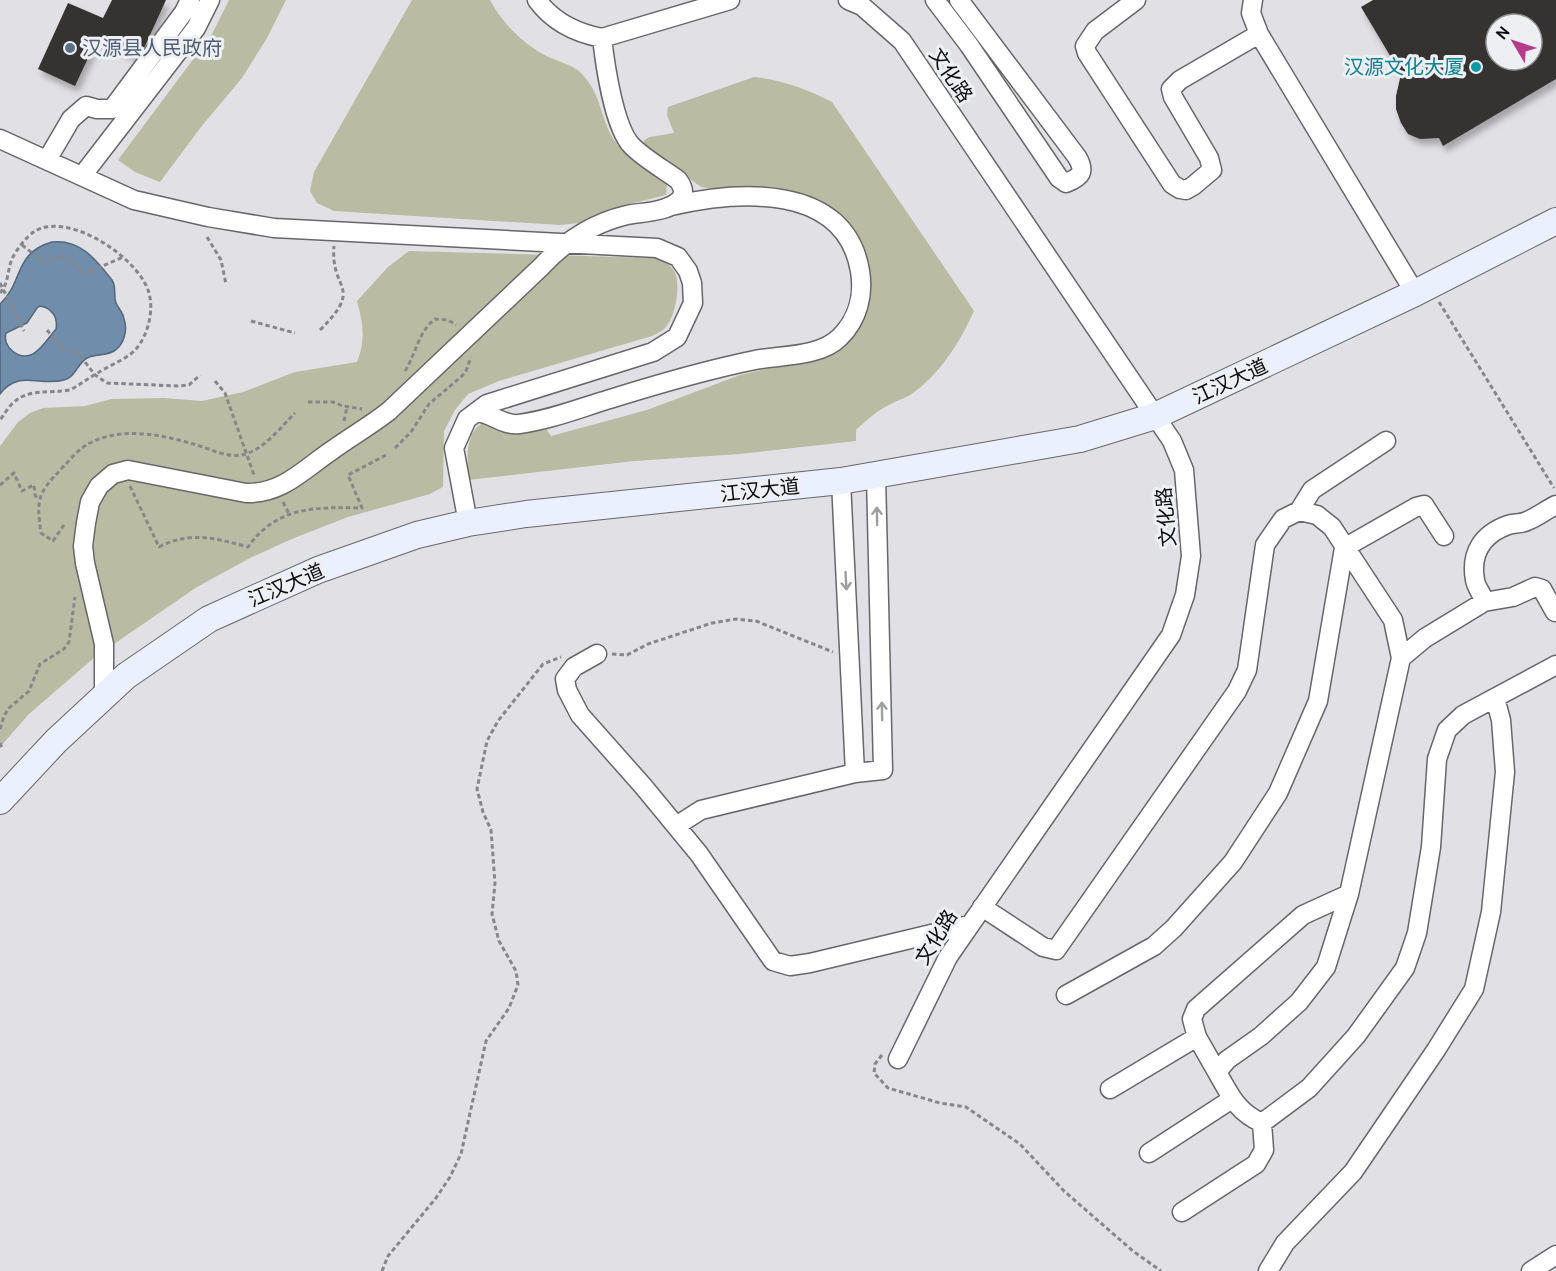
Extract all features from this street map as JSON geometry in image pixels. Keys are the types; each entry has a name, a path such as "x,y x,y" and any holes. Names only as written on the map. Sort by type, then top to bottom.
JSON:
{"main road":[{"name":"江汉大道","path":"0,801 56,741 126,676 209,619 318,570 417,535 468,523 526,514 841,481 1080,439 1155,416 1422,289 1556,221"}],"street":[{"path":"47,160 71,119 86,106 112,109 184,12 190,0"},
{"path":"82,176 191,34 210,0"},
{"path":"537,0 558,21 582,33 602,38 730,0"},
{"name":"文化路","path":"848,0 873,5 902,41 1172,441 1184,470 1191,556 1185,595 1171,635 948,957 898,1059"},
{"path":"935,0 1059,178 1063,182 1069,182 1081,173 1082,166 1077,157 959,0"},
{"path":"1136,0 1095,31 1085,46 1090,59 1153,156 1172,184 1180,189 1186,190 1193,186 1212,170 1209,158 1173,97 1171,89 1180,80 1259,34"},
{"path":"1252,0 1251,13 1259,34 1422,289"},
{"path":"602,38 605,64 616,110 626,136 631,145 678,180 684,188 679,202 669,207"},
{"path":"0,139 134,200 208,217 274,228 657,248 678,257 690,277 693,303 677,337 653,352 510,395 487,404 467,419 454,448 468,523"},
{"path":"104,697 104,644 83,546 90,502 99,486 113,474 135,471 258,494 285,485 389,411 565,243 592,226 625,216 669,207 725,197 759,196 809,206 825,214 843,230 852,243 862,285 859,308 840,338 824,350 755,360 700,373 541,420 510,425 492,415 477,412"},
{"path":"1299,512 1312,490 1386,441"},
{"path":"676,826 701,810 855,773 883,770 876,475"},
{"path":"841,481 855,773"},
{"path":"1484,602 1475,582 1474,570 1481,542 1489,534 1511,524 1528,521 1556,505"},
{"path":"1344,548 1416,507 1424,506 1444,536"},
{"path":"982,907 1043,947 1056,950 1237,691 1247,670 1265,545 1283,519 1299,512 1317,515 1332,527 1393,620 1401,658 1349,894 1326,967 1299,1002 1261,1036 1227,1060 1217,1072"},
{"path":"1066,995 1154,946 1174,928 1233,862 1278,793 1318,701 1344,548"},
{"path":"1401,658 1425,638 1484,602 1513,597 1535,587 1542,590 1555,612"},
{"path":"597,654 574,667 565,679 567,690 580,715 699,854 773,961 790,966 810,963 969,926"},
{"path":"1262,1123 1309,1088 1356,1036 1405,968 1417,933 1427,868 1437,759 1447,730 1463,715 1556,665"},
{"path":"1268,1271 1285,1243 1353,1172 1436,1050 1474,989 1491,912 1505,772 1501,720 1495,698"},
{"path":"1262,1123 1246,1116 1232,1099 1197,1037 1192,1019 1196,1009 1303,915 1349,894"},
{"path":"1110,1089 1197,1037"},
{"path":"1149,1153 1232,1099"},
{"path":"1182,1212 1256,1164 1264,1150 1262,1123"},
{"path":"1531,1271 1556,1256"}],"path":[{"path":"0,420 11,405 29,392 70,390 135,350 143,338 152,309 148,291 123,256 85,232 66,227 51,226 34,231 12,259 2,291"},
{"path":"207,237 221,260 226,284"},
{"path":"22,245 44,262 65,256 84,274 123,256"},
{"path":"320,330 338,311 345,295 344,286 335,269 334,246"},
{"path":"0,283 24,331"},
{"path":"1422,289 1556,492"},
{"path":"401,377 429,324 435,319 448,320 459,326"},
{"path":"251,321 295,333"},
{"path":"46,330 63,350 78,353 95,375 107,383 178,386 189,385 200,375"},
{"path":"395,448 411,432 429,404 462,376 469,365 472,350"},
{"path":"215,381 225,393 257,485"},
{"path":"308,402 333,402 356,409 362,409 370,403"},
{"path":"123,471 159,547 174,539 201,537 248,548 253,540 289,514 302,510 362,508 348,475 388,454"},
{"path":"0,485 14,473 22,491 34,485 38,499"},
{"path":"280,496 289,514"},
{"path":"0,729 9,708 29,691 40,664 64,649 69,642 75,592"},
{"path":"382,1271 388,1256 436,1198 461,1154 486,1041 509,1008 518,984 516,971 499,941 492,914 495,883 491,831 477,789 486,741 498,721 543,664 568,654 627,655 648,644 712,623 736,619 756,621 849,659"},
{"path":"898,1059 882,1055 875,1064 874,1073 888,1088 940,1103 966,1107 1020,1144 1064,1191 1133,1251 1161,1271"}],"green space":[{"path":"229,0 286,0 267,38 242,78 201,127 160,182 135,172 118,160 212,34"},
{"path":"412,0 490,0 505,23 526,43 582,74 597,98 614,140 631,159 667,184 666,195 614,208 580,223 560,225 334,211 317,203 310,191 314,172"},
{"path":"754,77 794,86 832,102 974,311 948,358 921,387 871,416 856,430 856,441 740,454 634,461 468,480 470,439 473,432 486,422 507,434 545,427 551,436 647,410 740,375 777,366 805,364 830,356 844,344 866,311 870,298 868,267 857,233 837,212 812,199 790,193 753,187 714,189 701,187 645,147 644,140 650,137 674,133 667,115 668,107"},
{"path":"409,251 655,258 666,263 674,271 677,284 676,301 668,324 652,336 499,381 468,394 455,410 444,431 443,487 430,494 348,517 294,538 250,558 197,587 95,657 29,714 0,747 0,446 18,422 30,413 43,408 85,406 111,399 164,398 202,401 243,392 295,372 357,362 363,332 357,301 388,267"}],"water":[{"path":"52,242 62,242 80,247 94,258 112,280 116,303 123,314 125,323 124,337 114,351 87,358 74,373 64,380 47,382 22,380 7,387 0,394 0,304 13,287 25,261 40,247","holes":["40,306 53,314 56,329 33,354 28,356 17,354 9,348 5,338 6,333 27,323"]}],"building":[{"name":"汉源县人民政府","path":"112,0 166,0 145,46 137,57 97,39 75,86 38,69 68,3 103,18"},
{"name":"汉源文化大厦","path":"1373,0 1556,0 1556,79 1443,146 1439,138 1420,139 1408,134 1401,123 1396,109 1396,96 1401,74 1361,7"}],"place":[{"name":"汉源县人民政府","path":"70,48"},
{"name":"汉源文化大厦","path":"1476,67"}]}
